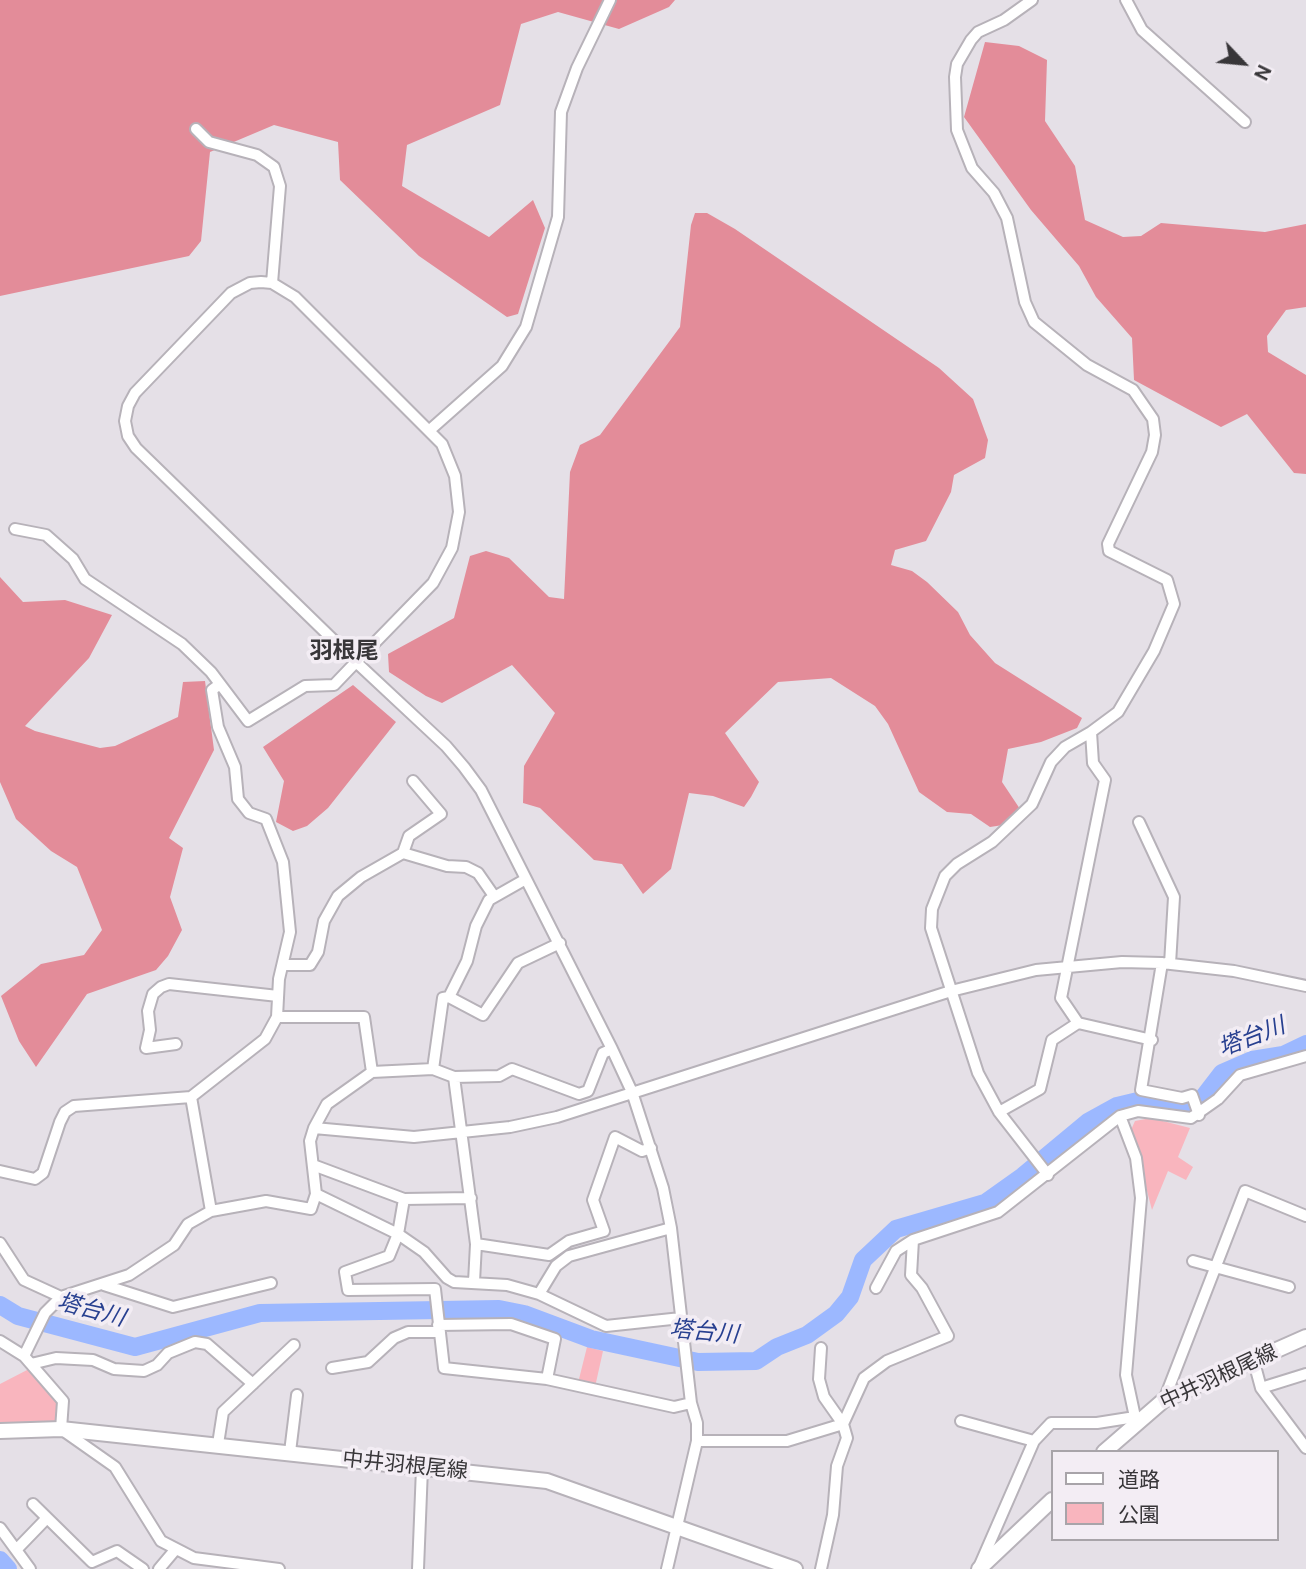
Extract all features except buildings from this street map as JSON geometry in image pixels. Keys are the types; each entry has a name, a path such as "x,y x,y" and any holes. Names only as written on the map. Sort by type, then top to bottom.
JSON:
{"main road":[{"name":"中井羽根尾線","path":"1106,1450 1138,1418 1164,1400 1306,1337"},
{"name":"中井羽根尾線","path":"0,1432 61,1429 547,1481 796,1569"},
{"path":"978,1569 1050,1502"}],"street":[{"path":"431,429 502,366 519,342 556,231 558,132 566,94 610,0"},
{"path":"1032,0 1004,20 978,32 957,64 957,130 972,168 994,194 1007,218 1025,302 1034,322 1087,365 1133,390 1153,419 1155,435 1152,452 1108,544 1109,551 1167,580 1174,604 1154,651 1118,712 1065,747 1051,762 1032,804 992,842 957,864 945,876 932,909 931,928 978,1073 999,1112 1048,1175"},
{"path":"1126,0 1142,30 1245,122"},
{"path":"197,129 209,142 257,155 274,167 280,186 272,283"},
{"path":"15,529 46,535 73,559 85,579 183,644 220,684 248,721 305,686 334,685 356,662 433,583 452,548 459,512 455,476 442,444 431,429 296,297 272,283 250,283 231,293 135,393 128,406 125,421 128,436 135,448 356,662 464,767 481,790 612,1049 632,1092 651,1148 671,1228 685,1358 691,1403 697,1423 697,1441 667,1569"},
{"path":"0,1171 34,1179 43,1173 60,1122 65,1112 74,1107 191,1097 265,1039 277,1017 278,996 290,932 283,862 266,819 249,813 238,799 235,767 218,727 212,690 220,684"},
{"path":"1091,732 1093,763 1105,780 1061,998 1079,1023 1152,1040"},
{"path":"283,965 310,965 318,952 324,921 338,897 361,877 403,853 409,835 441,814 413,781"},
{"path":"1139,822 1174,897 1166,963 1141,1090 1182,1098 1192,1095 1199,1115"},
{"path":"403,853 447,866 466,867 478,873 494,897"},
{"path":"449,997 467,961 476,926 489,900 526,879"},
{"path":"433,1069 443,998 449,997 483,1015 518,963 560,943"},
{"path":"314,1128 415,1137 460,1133 557,1116 951,991 1036,970 1122,962 1166,963 1234,971 1305,985 1306,972"},
{"path":"176,1044 146,1048 150,1030 148,1011 153,994 162,987 169,984 278,996"},
{"path":"277,1017 364,1017 372,1072"},
{"path":"999,1112 1040,1089 1052,1040 1079,1023"},
{"path":"28,1360 45,1313 61,1297 129,1275 174,1245 188,1224 211,1211 266,1201 311,1209 316,1194 310,1141 314,1128 327,1104 372,1072 433,1069 454,1077 499,1076 512,1069 579,1094 588,1091 603,1053 612,1049"},
{"path":"876,1288 896,1251 913,1240 998,1212 1120,1116 1138,1111 1181,1119 1199,1115 1240,1075 1306,1056"},
{"path":"454,1077 476,1244 474,1282"},
{"path":"191,1097 211,1211"},
{"path":"978,1569 1034,1441 1051,1423 1097,1423 1138,1418 1126,1375 1141,1198 1136,1158 1120,1116"},
{"path":"476,1244 549,1255 569,1241 604,1231 593,1200 615,1137 642,1151 651,1148"},
{"path":"313,1165 404,1199 471,1198"},
{"path":"1164,1400 1245,1191 1306,1216"},
{"path":"316,1194 398,1234 424,1252 447,1278 454,1282 508,1285 539,1294 606,1326 681,1318"},
{"path":"404,1199 398,1234 389,1256 345,1272 348,1290 435,1289 443,1368 547,1379 674,1407 691,1403"},
{"path":"539,1294 556,1266 569,1256 671,1228"},
{"path":"697,1441 787,1441 843,1424 864,1378 887,1361 948,1336 922,1288 911,1275 913,1240"},
{"path":"0,1243 24,1280 61,1297"},
{"path":"1193,1261 1289,1287"},
{"path":"104,1284 173,1307 271,1283"},
{"path":"332,1368 368,1362 394,1338 438,1320 511,1324 555,1339 547,1379"},
{"path":"0,1341 28,1360 62,1401 61,1429 115,1467 162,1541 194,1558 279,1569"},
{"path":"28,1360 93,1360 114,1369 144,1371 158,1365 168,1353 195,1342 207,1344 253,1384"},
{"path":"218,1444 223,1412 294,1345"},
{"path":"821,1348 819,1379 824,1397 843,1424 848,1438 838,1466 833,1516 821,1569"},
{"path":"1254,1362 1261,1388 1300,1433 1306,1448"},
{"path":"1261,1388 1306,1374"},
{"path":"290,1452 297,1395"},
{"path":"961,1421 1034,1441"},
{"path":"418,1569 422,1468"},
{"path":"33,1504 94,1566 117,1551 143,1569"},
{"path":"16,1550 46,1519"},
{"path":"0,1528 30,1569"},
{"path":"159,1569 175,1550"}],"green space":[{"path":"1151,1118 1190,1128 1178,1157 1193,1167 1186,1180 1168,1171 1152,1210 1131,1130 1135,1121"},
{"path":"587,1347 603,1351 595,1387 578,1383"},
{"path":"29,1369 57,1403 56,1424 0,1428 0,1384"}],"shaded area":[{"path":"0,0 675,0 669,7 619,29 558,12 521,24 500,105 407,145 402,186 489,237 533,200 545,228 518,314 507,317 419,256 340,180 338,142 274,125 210,152 201,241 189,256 0,296"},
{"path":"985,42 1019,46 1047,60 1045,121 1075,166 1085,220 1123,237 1141,236 1161,223 1265,232 1306,224 1306,307 1286,310 1267,336 1268,352 1306,375 1306,474 1294,473 1247,414 1221,427 1134,380 1132,338 1096,297 1079,266 1031,210 964,117"},
{"path":"695,213 707,213 735,229 939,368 973,399 988,440 985,458 954,475 951,492 926,541 895,550 891,565 912,571 927,582 958,612 970,635 995,663 1082,718 1077,728 1041,742 1008,749 1002,782 1022,812 1016,823 990,827 971,814 947,812 919,792 888,724 875,706 831,678 778,682 725,733 759,782 751,797 744,807 713,796 689,793 671,869 643,894 622,864 594,860 540,808 523,803 524,766 555,713 512,665 442,703 389,672 388,654 454,618 470,556 486,551 509,558 549,597 564,599 570,472 580,445 600,435 680,327 691,225"},
{"path":"0,577 23,602 65,600 112,615 89,658 25,726 100,748 115,746 178,717 183,682 205,681 214,750 169,838 183,848 170,897 182,930 168,956 156,970 87,994 36,1067 19,1041 1,996 41,964 84,955 102,930 77,867 51,851 16,819 0,782"},
{"path":"353,685 396,722 328,808 307,826 293,831 276,822 284,781 263,747"}],"waterway":[{"name":"塔台川","path":"0,1305 18,1316 135,1347 260,1313 499,1309 524,1314 591,1339 698,1362 756,1361 777,1347 807,1335 836,1314 850,1297 863,1260 896,1229 985,1203 1023,1176 1088,1122 1117,1106 1142,1100 1186,1108 1202,1099 1222,1073 1252,1060 1283,1055 1306,1044"},
{"path":"0,1560 8,1569"}],"district":[{"name":"羽根尾","path":"344,652"}]}
